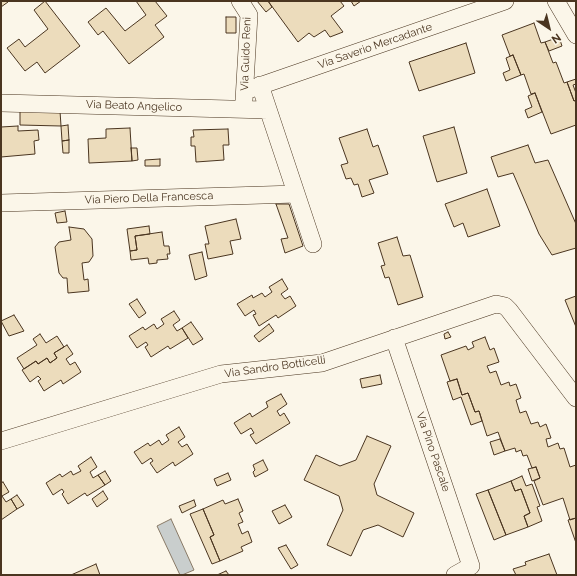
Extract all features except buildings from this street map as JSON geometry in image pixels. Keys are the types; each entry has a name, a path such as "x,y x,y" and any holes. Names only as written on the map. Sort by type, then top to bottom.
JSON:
{"street":[{"name":"Via Guido Reni","path":"240,1 249,15 252,88 244,109"},
{"name":"Via Saverio Mercadante","path":"252,88 505,1"},
{"path":"556,1 576,35"},
{"path":"252,88 268,110 313,244"},
{"name":"Via Beato Angelico","path":"1,103 268,110"},
{"name":"Via Piero Della Francesca","path":"1,203 296,194"},
{"name":"Via Sandro Botticelli","path":"1,441 221,374 322,363 491,304 500,304 509,310 576,398"},
{"name":"Via Pino Pascale","path":"394,338 471,566 455,575"}],"shaded area":[{"path":"171,519 194,570 182,575 180,575 157,526"}]}
